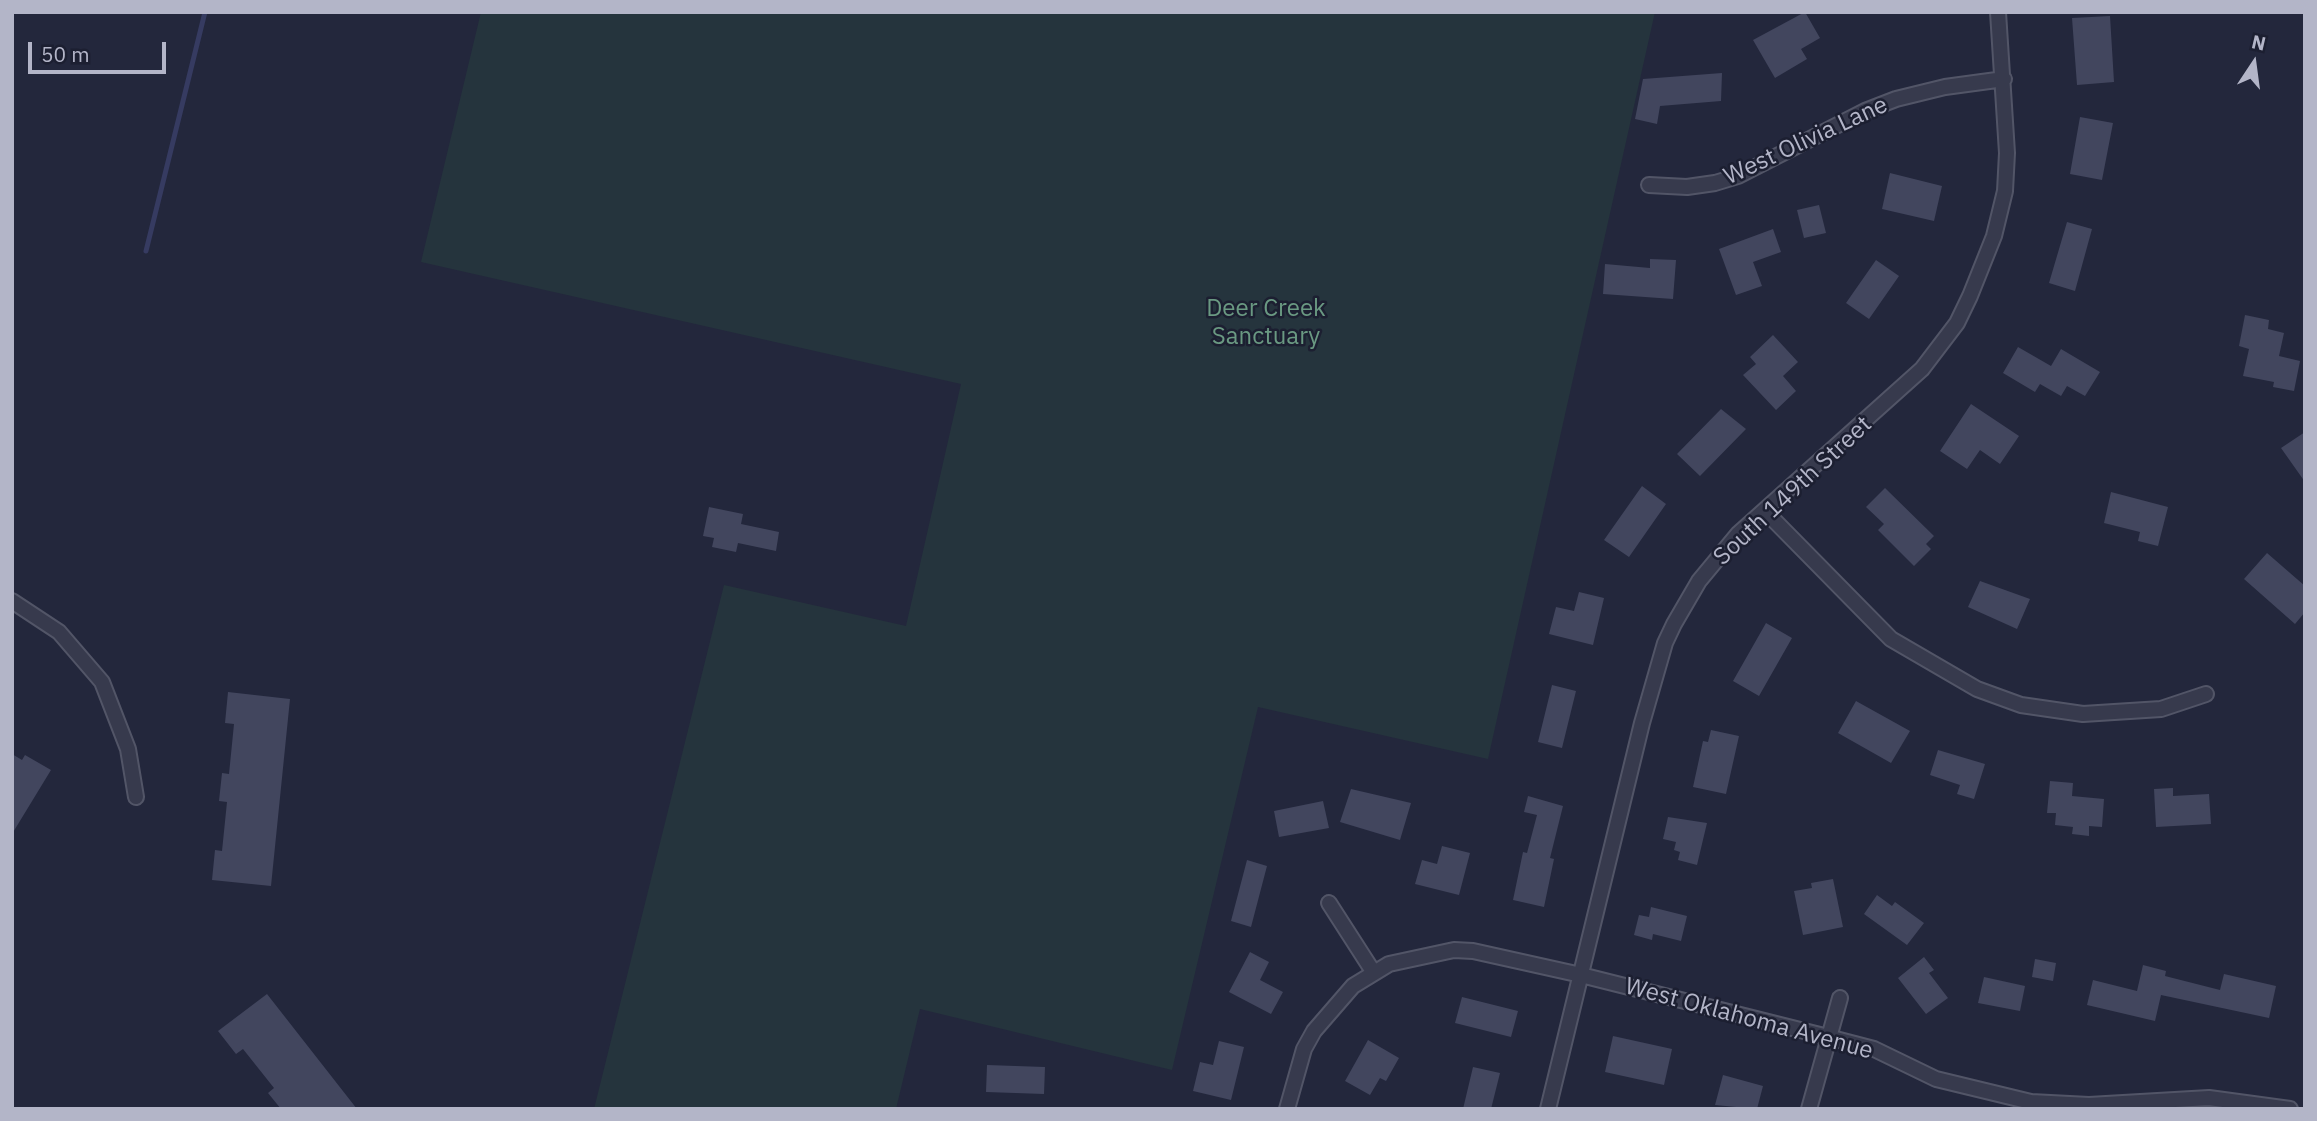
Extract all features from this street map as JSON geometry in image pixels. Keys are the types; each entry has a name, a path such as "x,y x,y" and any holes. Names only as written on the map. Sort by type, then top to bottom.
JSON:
{"street":[{"name":"South 149th Street","path":"1548,1109 1642,723 1665,643 1699,582 1738,534 1922,369 1956,323 1970,296 2001,215 2007,153 1998,12"},
{"name":"West Olivia Lane","path":"1649,185 1687,187 1715,183 1738,176 1865,111 1896,99 1945,87 2004,79"},
{"path":"1765,510 1891,639 1976,689 2021,705 2083,714 2161,709 2206,694"},
{"path":"12,601 60,632 102,682 128,749 136,797"},
{"path":"1329,903 1374,973"},
{"name":"West Oklahoma Avenue","path":"1287,1109 1304,1049 1314,1031 1353,986 1374,973 1411,957 1454,950 1474,951 1581,975 1874,1049 1936,1079 2031,1102 2089,1105 2209,1098 2290,1109"},
{"path":"1809,1109 1840,998"}],"green space":[{"name":"Deer Creek Sanctuary","path":"481,12 1655,12 1488,759 1258,707 1172,1070 920,1009 896,1109 594,1109 724,585 906,626 961,384 421,262"}],"building":[{"path":"1805,12 1820,38 1801,49 1807,59 1775,78 1753,40"},
{"path":"2110,16 2114,82 2077,85 2072,18"},
{"path":"1722,73 1721,101 1660,106 1657,124 1635,119 1643,79"},
{"path":"2080,117 2113,123 2102,180 2070,174"},
{"path":"1890,173 1942,186 1934,221 1882,209"},
{"path":"1819,205 1826,233 1804,238 1797,210"},
{"path":"2067,222 2092,229 2075,291 2049,283"},
{"path":"1773,229 1781,252 1753,262 1762,286 1736,295 1719,249"},
{"path":"1650,259 1676,260 1673,299 1603,294 1605,264 1650,268"},
{"path":"1876,260 1899,276 1869,319 1846,303"},
{"path":"2245,315 2269,320 2268,329 2284,333 2279,356 2300,361 2294,391 2273,387 2274,382 2243,376 2249,349 2239,346"},
{"path":"1773,335 1798,362 1783,376 1796,391 1776,410 1743,375 1756,364 1750,357"},
{"path":"2018,347 2051,366 2061,349 2100,372 2085,396 2067,386 2061,396 2040,384 2035,392 2003,373"},
{"path":"1971,404 2019,436 2000,464 1980,450 1967,469 1940,451"},
{"path":"1721,409 1746,429 1700,476 1677,454"},
{"path":"2305,432 2305,482 2281,448"},
{"path":"1642,486 1666,504 1629,557 1604,540"},
{"path":"1885,488 1934,536 1926,544 1931,549 1914,566 1878,530 1884,524 1866,507"},
{"path":"2111,492 2168,507 2158,546 2138,541 2140,532 2104,523"},
{"path":"709,507 743,514 741,524 779,532 776,551 738,543 736,552 712,547 714,538 703,536"},
{"path":"2267,553 2305,586 2305,612 2295,624 2244,579"},
{"path":"1980,581 2030,599 2017,629 1968,607"},
{"path":"1579,592 1604,598 1593,645 1549,634 1556,607 1574,611"},
{"path":"1766,623 1792,638 1759,696 1733,681"},
{"path":"1552,685 1576,691 1562,748 1538,742"},
{"path":"228,692 290,699 271,886 212,880 215,850 222,851 227,802 219,801 222,773 229,774 234,724 225,723"},
{"path":"1856,701 1910,731 1891,763 1838,733"},
{"path":"1711,730 1739,736 1726,794 1693,787 1703,741 1708,742"},
{"path":"1938,750 1985,764 1974,799 1957,794 1960,785 1930,775"},
{"path":"12,754 22,760 25,755 51,770 12,834"},
{"path":"2050,781 2073,783 2072,796 2104,799 2102,827 2089,826 2089,836 2072,834 2073,827 2055,825 2056,813 2047,813"},
{"path":"2173,788 2173,796 2209,794 2211,824 2156,827 2154,789"},
{"path":"1351,789 1411,803 1400,840 1340,822"},
{"path":"1528,796 1563,806 1550,858 1554,859 1544,907 1513,900 1523,852 1527,853 1537,815 1524,812"},
{"path":"1323,801 1329,828 1279,837 1274,811"},
{"path":"1668,817 1707,823 1697,865 1678,860 1680,852 1674,850 1676,842 1663,839"},
{"path":"1442,846 1470,853 1459,895 1415,884 1422,860 1437,864"},
{"path":"1247,860 1267,866 1251,927 1231,921"},
{"path":"1833,879 1843,927 1803,935 1794,891 1812,888 1811,883"},
{"path":"1877,895 1892,906 1895,902 1924,923 1907,945 1864,914"},
{"path":"1651,907 1687,916 1681,941 1653,934 1652,940 1634,935 1639,915 1649,917"},
{"path":"1250,952 1269,962 1260,980 1283,992 1271,1014 1229,992"},
{"path":"1924,957 1934,970 1929,973 1948,998 1926,1014 1898,978"},
{"path":"2035,959 2056,963 2053,981 2032,977"},
{"path":"2143,965 2166,971 2165,976 2220,990 2224,974 2276,986 2269,1018 2161,995 2155,1021 2087,1005 2093,980 2137,991"},
{"path":"1984,977 2025,986 2020,1011 1978,1003"},
{"path":"267,994 357,1109 281,1109 268,1093 274,1088 243,1049 236,1054 218,1031"},
{"path":"1462,997 1518,1011 1511,1037 1455,1023"},
{"path":"1613,1036 1672,1049 1664,1085 1605,1072"},
{"path":"1368,1040 1399,1058 1386,1081 1380,1078 1370,1095 1345,1081"},
{"path":"1219,1041 1244,1047 1231,1100 1193,1091 1200,1062 1213,1065"},
{"path":"987,1065 1045,1067 1044,1094 986,1092"},
{"path":"1473,1067 1500,1073 1491,1109 1463,1109"},
{"path":"1723,1075 1763,1086 1757,1109 1715,1105"}],"waterway":[{"path":"146,251 205,12"}]}
